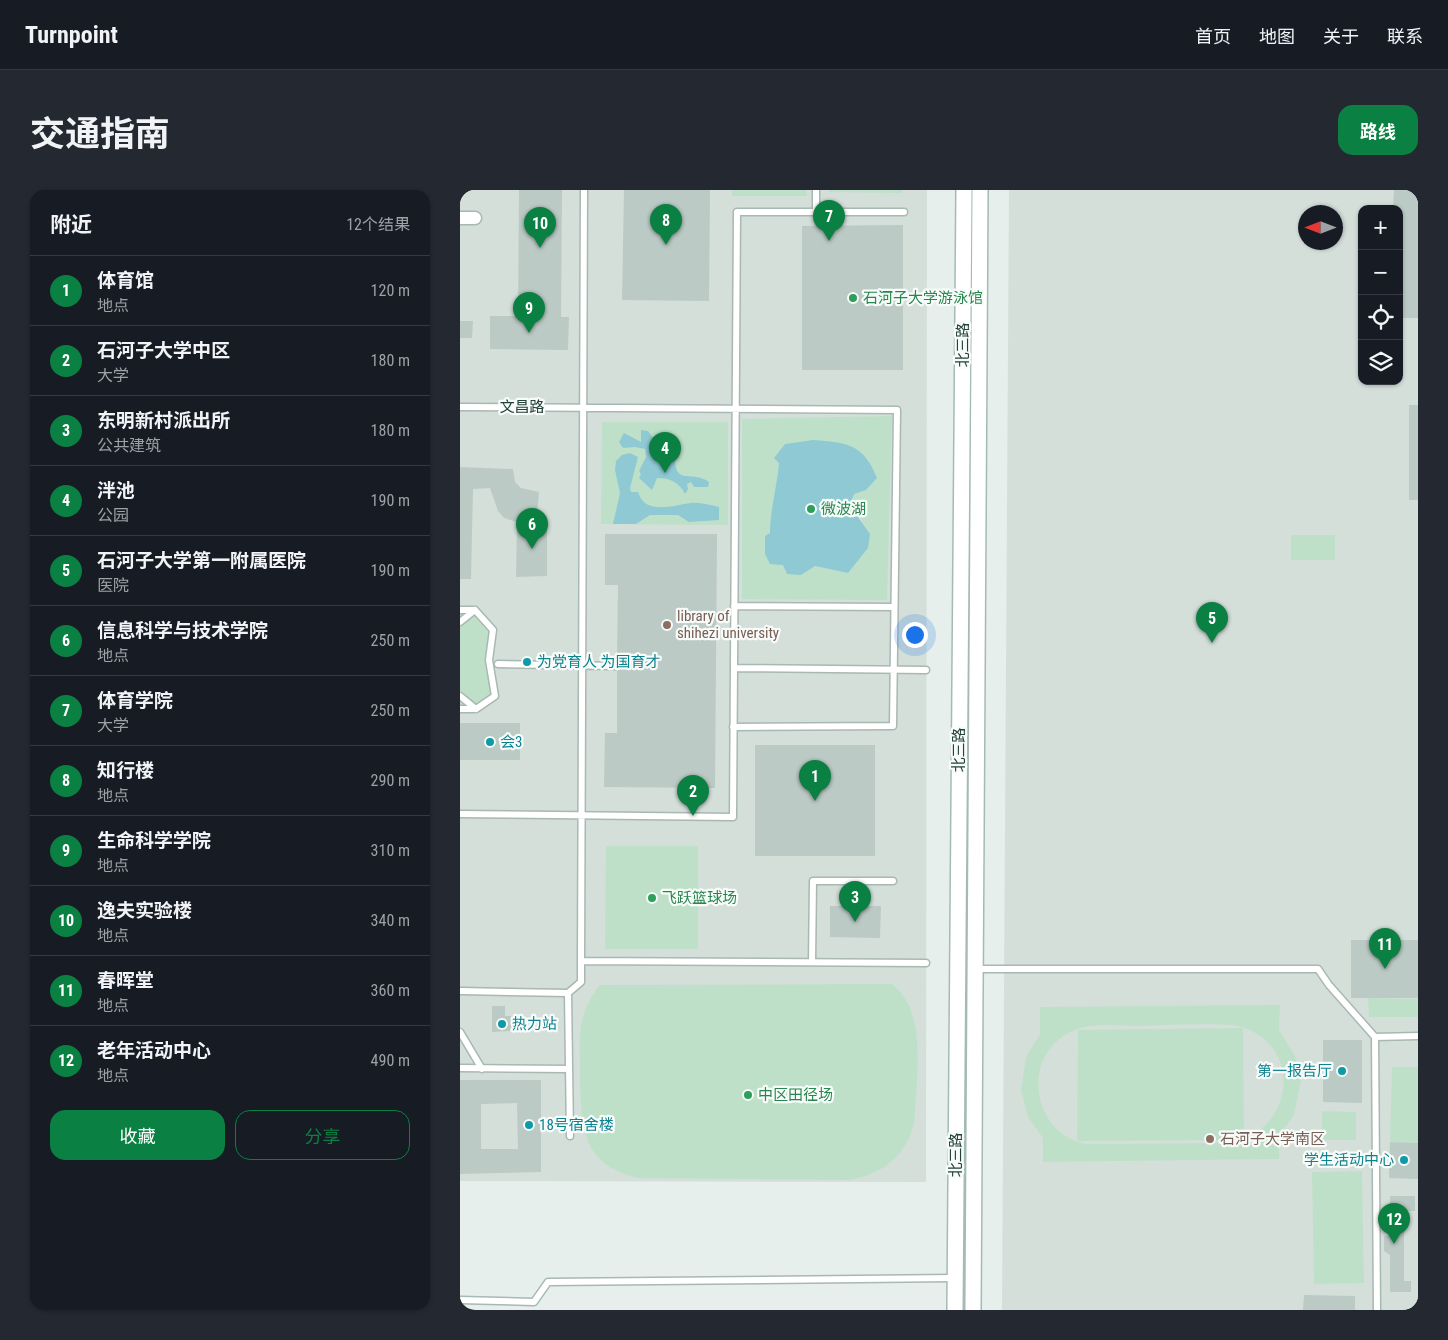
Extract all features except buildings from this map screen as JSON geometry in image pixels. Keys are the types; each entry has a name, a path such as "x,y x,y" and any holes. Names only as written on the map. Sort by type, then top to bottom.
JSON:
{"main road":[{"name":"北三路","path":"955,1310 964,190"},
{"name":"北三路","path":"973,1310 980,190"}],"street":[{"path":"460,218 475,218"}],"lane":[{"path":"460,991 568,993 581,982 584,190"},
{"path":"816,190 816,212"},
{"path":"460,814 733,817 737,212 904,212"},
{"name":"文昌路","path":"460,407 584,407 736,411 897,410 894,607"},
{"path":"734,606 894,607 893,726 734,727"},
{"path":"460,610 475,610 493,630 489,660 495,696 476,709 460,709"},
{"path":"460,622 475,610"},
{"path":"498,664 617,666"},
{"path":"734,668 926,670"},
{"path":"460,696 476,709"},
{"path":"812,962 813,881 893,881"},
{"path":"581,961 926,963"},
{"path":"976,969 1318,969 1375,1036 1377,1310"},
{"path":"568,993 570,1136"},
{"path":"460,1033 482,1068"},
{"path":"1375,1036 1418,1036"},
{"path":"460,1068 569,1069"},
{"path":"460,1300 534,1302 548,1282 955,1278"}],"shaded area":[{"path":"460,190 927,190 926,1182 460,1181"},
{"path":"1009,190 1418,190 1418,1310 1002,1310"}],"green space":[{"path":"732,190 806,190 807,196 732,196"},
{"path":"829,190 902,190 902,193 829,192"},
{"path":"892,416 887,600 742,599 742,419","holes":["774,458 866,490 854,494 850,507 861,518 868,547 848,573 815,566 801,575 783,565 765,536 770,533 778,472 779,463"]},
{"path":"602,422 728,422 728,525 601,524"},
{"path":"1291,535 1335,535 1335,560 1291,560"},
{"path":"460,610 479,615 489,633 489,660 495,696 476,709 460,709"},
{"name":"飞跃篮球场","path":"606,846 698,846 698,949 605,949"},
{"name":"中区田径场","path":"892,984 903,996 911,1011 915,1027 918,1063 913,1128 901,1151 883,1168 872,1174 846,1180 639,1178 620,1172 605,1163 595,1153 588,1140 581,1110 580,1038 583,1016 592,996 600,985"},
{"path":"1368,998 1418,999 1418,1017 1369,1017"},
{"path":"1280,1005 1279,1030 1295,1056 1301,1081 1294,1115 1279,1136 1279,1159 1043,1162 1043,1138 1028,1117 1021,1090 1026,1057 1040,1034 1040,1007","holes":["1208,1024 1232,1025 1242,1028 1078,1030 1077,1141 1242,1140 1230,1143 1086,1144 1070,1139 1064,1135 1052,1124 1044,1110 1038,1080 1040,1069 1049,1050 1065,1035 1082,1028 1113,1025","1243,1028 1253,1032 1268,1043 1279,1058 1283,1075 1282,1093 1276,1111 1264,1126 1244,1139"]},
{"path":"1392,1067 1418,1067 1418,1143 1390,1142"},
{"path":"1322,1111 1356,1112 1356,1140 1322,1140"},
{"path":"1362,1171 1364,1283 1314,1284 1312,1172"}],"water":[{"path":"641,430 648,431 659,446 668,448 672,442 676,445 675,459 676,468 679,473 684,476 702,478 709,482 708,487 694,487 691,482 687,484 688,489 685,494 680,486 674,482 657,478 652,490 639,478 641,474 639,471 646,457 645,449 635,447 623,448 619,442 624,433 641,442"},
{"name":"微波湖","path":"813,440 844,444 860,451 872,466 877,478 866,490 854,494 850,506 870,534 868,548 848,573 815,566 801,575 787,574 783,565 770,564 765,554 765,536 770,533 779,463 774,458 785,444"},
{"path":"630,453 638,457 630,488 631,492 638,492 647,504 653,507 701,503 719,507 719,520 689,522 678,515 650,515 636,524 613,524 620,493 615,470 616,461 622,455"}],"place":[{"name":"体育学院","path":"829,241"},
{"name":"知行楼","path":"666,245"},
{"name":"逸夫实验楼","path":"540,248"},
{"name":"石河子大学游泳馆","path":"853,298"},
{"name":"生命科学学院","path":"529,333"},
{"name":"泮池","path":"665,473"},
{"name":"微波湖","path":"811,509"},
{"name":"信息科学与技术学院","path":"532,549"},
{"name":"library of shihezi university","path":"667,625"},
{"name":"石河子大学第一附属医院","path":"1212,643"},
{"name":"为党育人 为国育才","path":"527,662"},
{"name":"会3","path":"490,742"},
{"name":"体育馆","path":"815,801"},
{"name":"石河子大学中区","path":"693,816"},
{"name":"飞跃篮球场","path":"652,898"},
{"name":"东明新村派出所","path":"855,922"},
{"name":"春晖堂","path":"1385,969"},
{"name":"热力站","path":"502,1024"},
{"name":"第一报告厅","path":"1342,1071"},
{"name":"中区田径场","path":"748,1095"},
{"name":"18号宿舍楼","path":"529,1125"},
{"name":"石河子大学南区","path":"1210,1139"},
{"name":"学生活动中心","path":"1404,1160"},
{"name":"老年活动中心","path":"1394,1244"}]}
